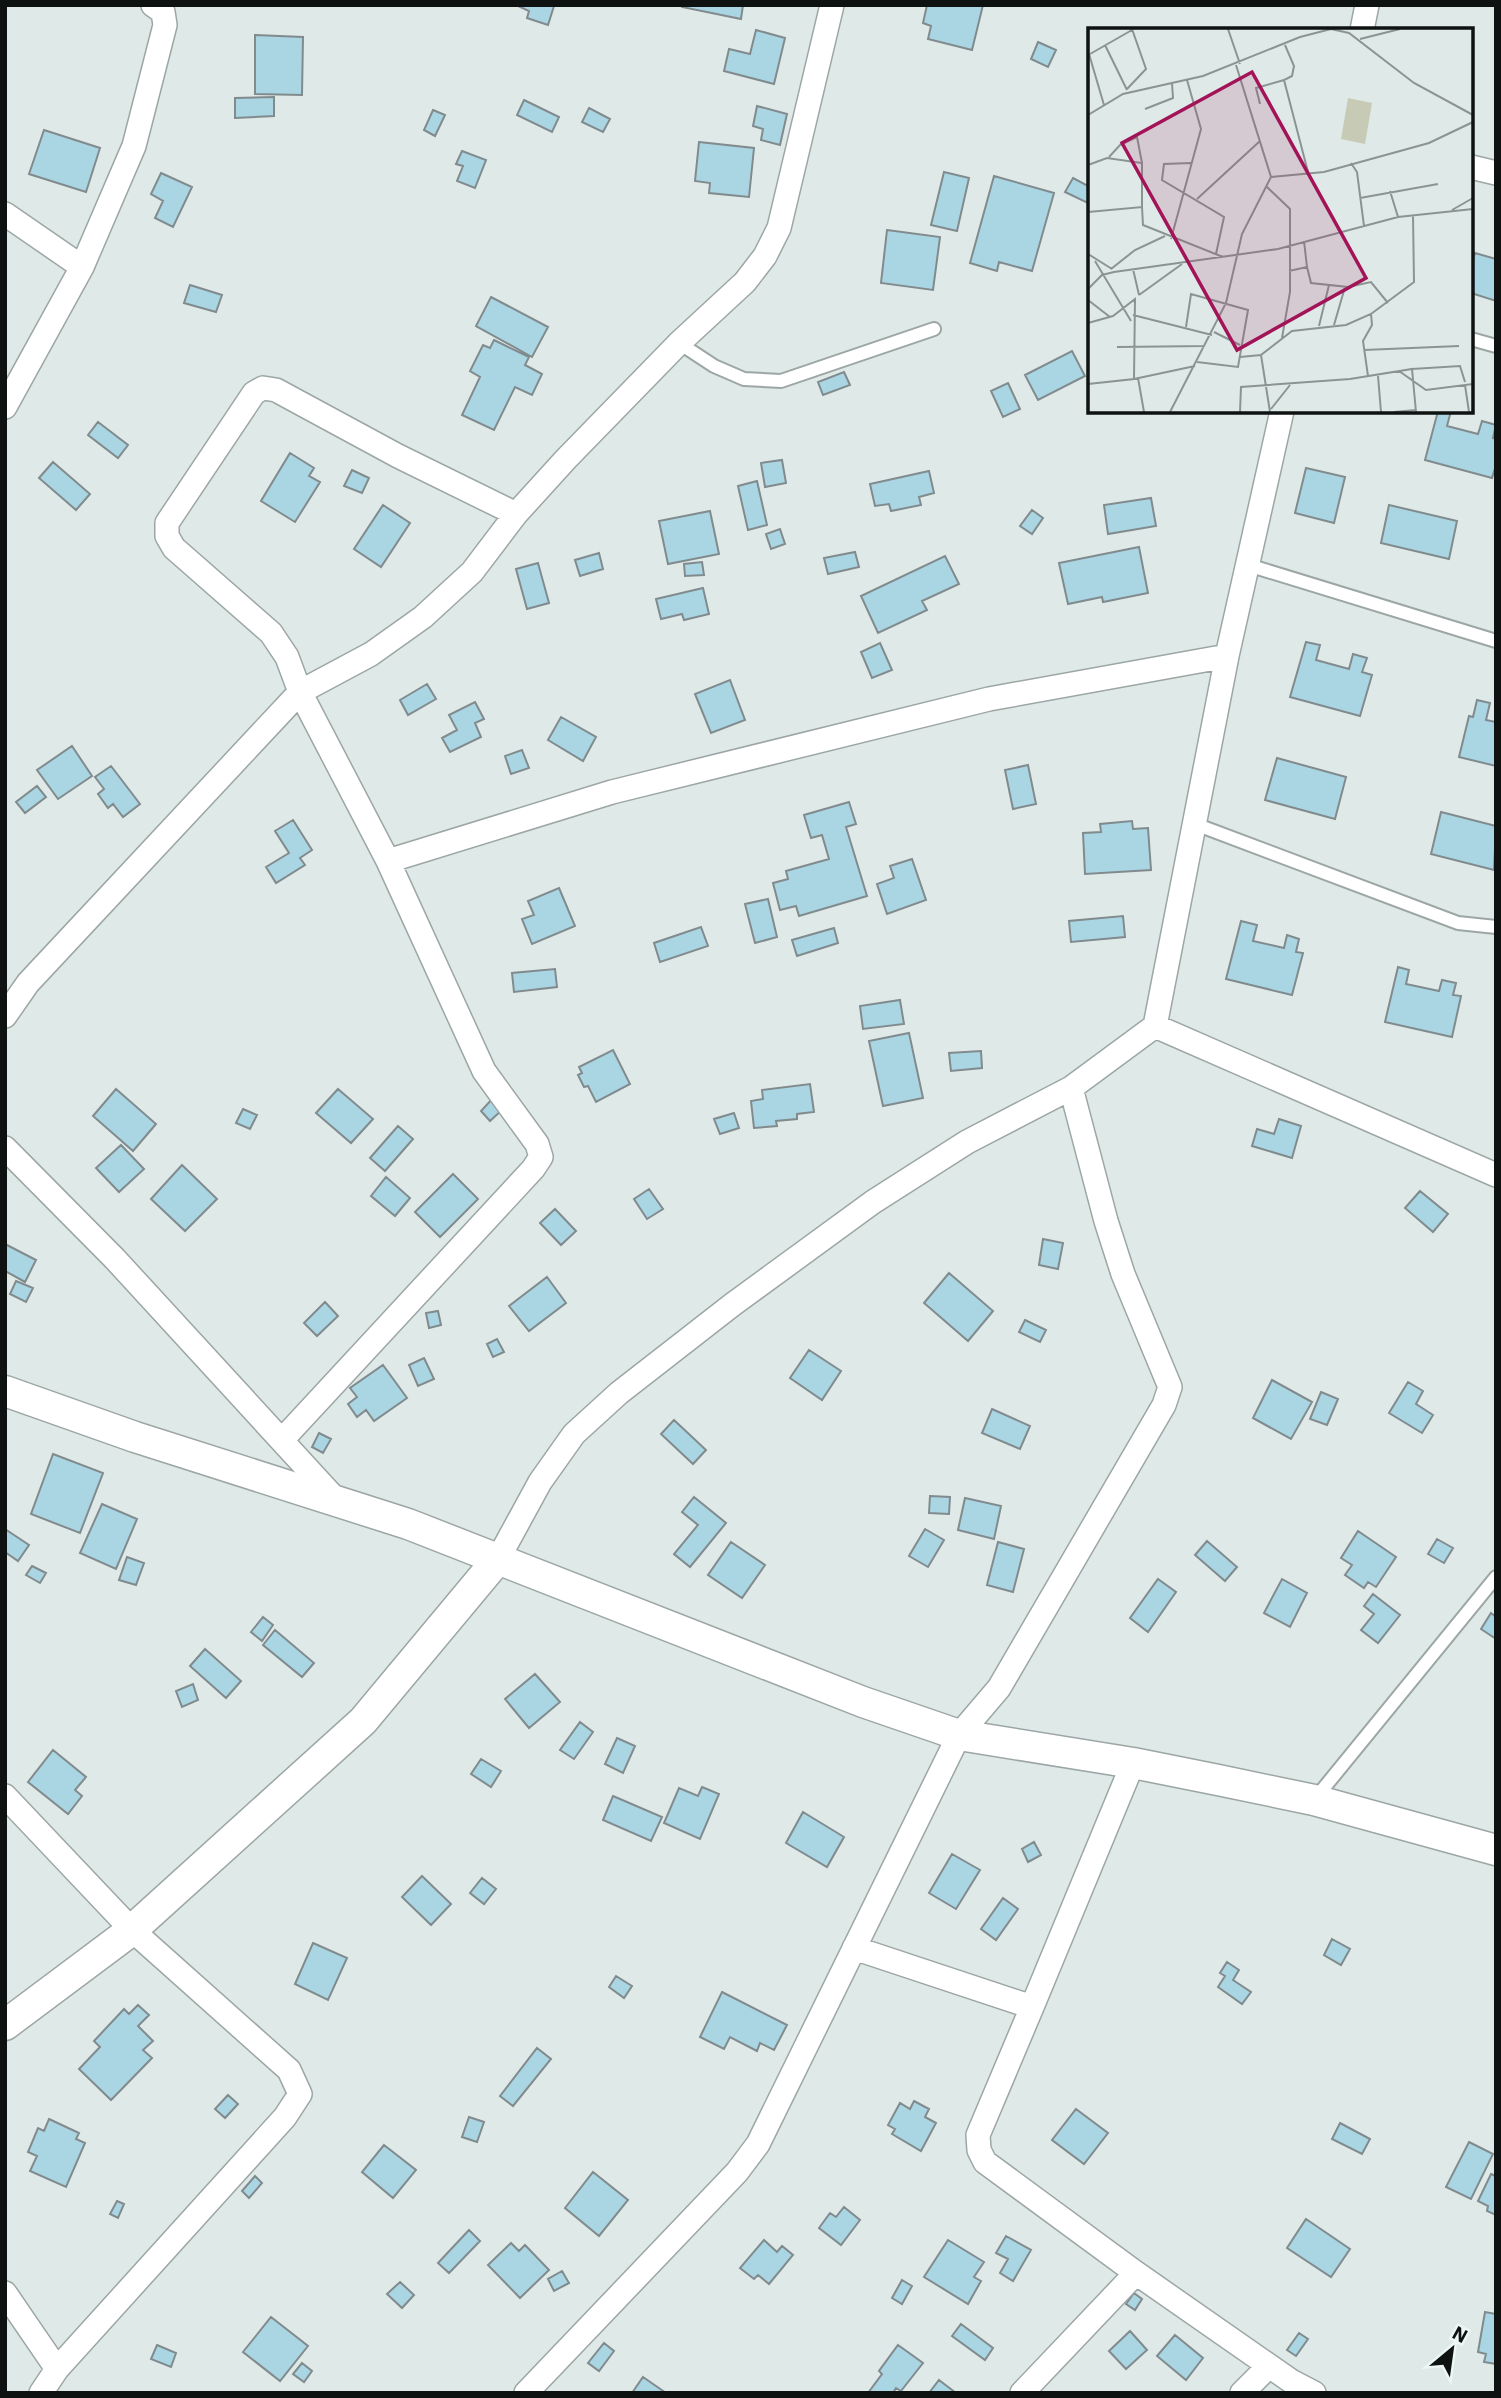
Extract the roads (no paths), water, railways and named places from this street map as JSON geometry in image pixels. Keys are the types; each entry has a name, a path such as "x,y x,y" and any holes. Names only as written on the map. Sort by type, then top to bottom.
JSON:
{"street":[{"path":"5,407 82,268 134,146 165,25 163,12 153,5"},
{"path":"5,1016 28,984 300,692 370,654 423,617 472,572 516,514 566,459 679,342 745,282 765,256 779,228 832,5"},
{"path":"1362,28 1367,5"},
{"path":"1473,167 1496,173"},
{"path":"5,214 82,268"},
{"path":"282,1440 533,1169 541,1157 537,1143 484,1071 388,861 300,692 287,657 271,633 174,548 167,536 167,523 254,393 262,388 276,390 398,456 516,514"},
{"path":"5,2025 132,1930 363,1721 498,1559 540,1482 574,1434 619,1393 732,1305 873,1202 967,1142 1071,1088 1155,1026 1227,656 1282,413"},
{"path":"388,861 612,792 989,699 1227,656"},
{"path":"1155,1026 1496,1175"},
{"path":"526,2393 737,2172 758,2144 959,1735 999,1688 1164,1405 1170,1387 1123,1274 1106,1221 1071,1088"},
{"path":"5,1148 115,1259 340,1503"},
{"path":"5,1391 135,1437 408,1524 863,1702 959,1735 1133,1763 1314,1801 1496,1850"},
{"path":"1133,1763 978,2135 978,2150 985,2162 1136,2273 1291,2381 1314,2393"},
{"path":"5,1796 132,1930 289,2070 300,2094 285,2117 57,2369 41,2393"},
{"path":"854,1948 1032,2007"},
{"path":"1022,2393 1136,2273"},
{"path":"5,2293 57,2369"},
{"path":"1242,2393 1269,2365"}],"lane":[{"path":"679,342 714,366 744,379 781,381 934,329"},
{"path":"1473,340 1496,346"},
{"path":"1248,565 1496,641"},
{"path":"1195,824 1458,923 1496,927"},
{"path":"1314,1801 1496,1577"}]}
